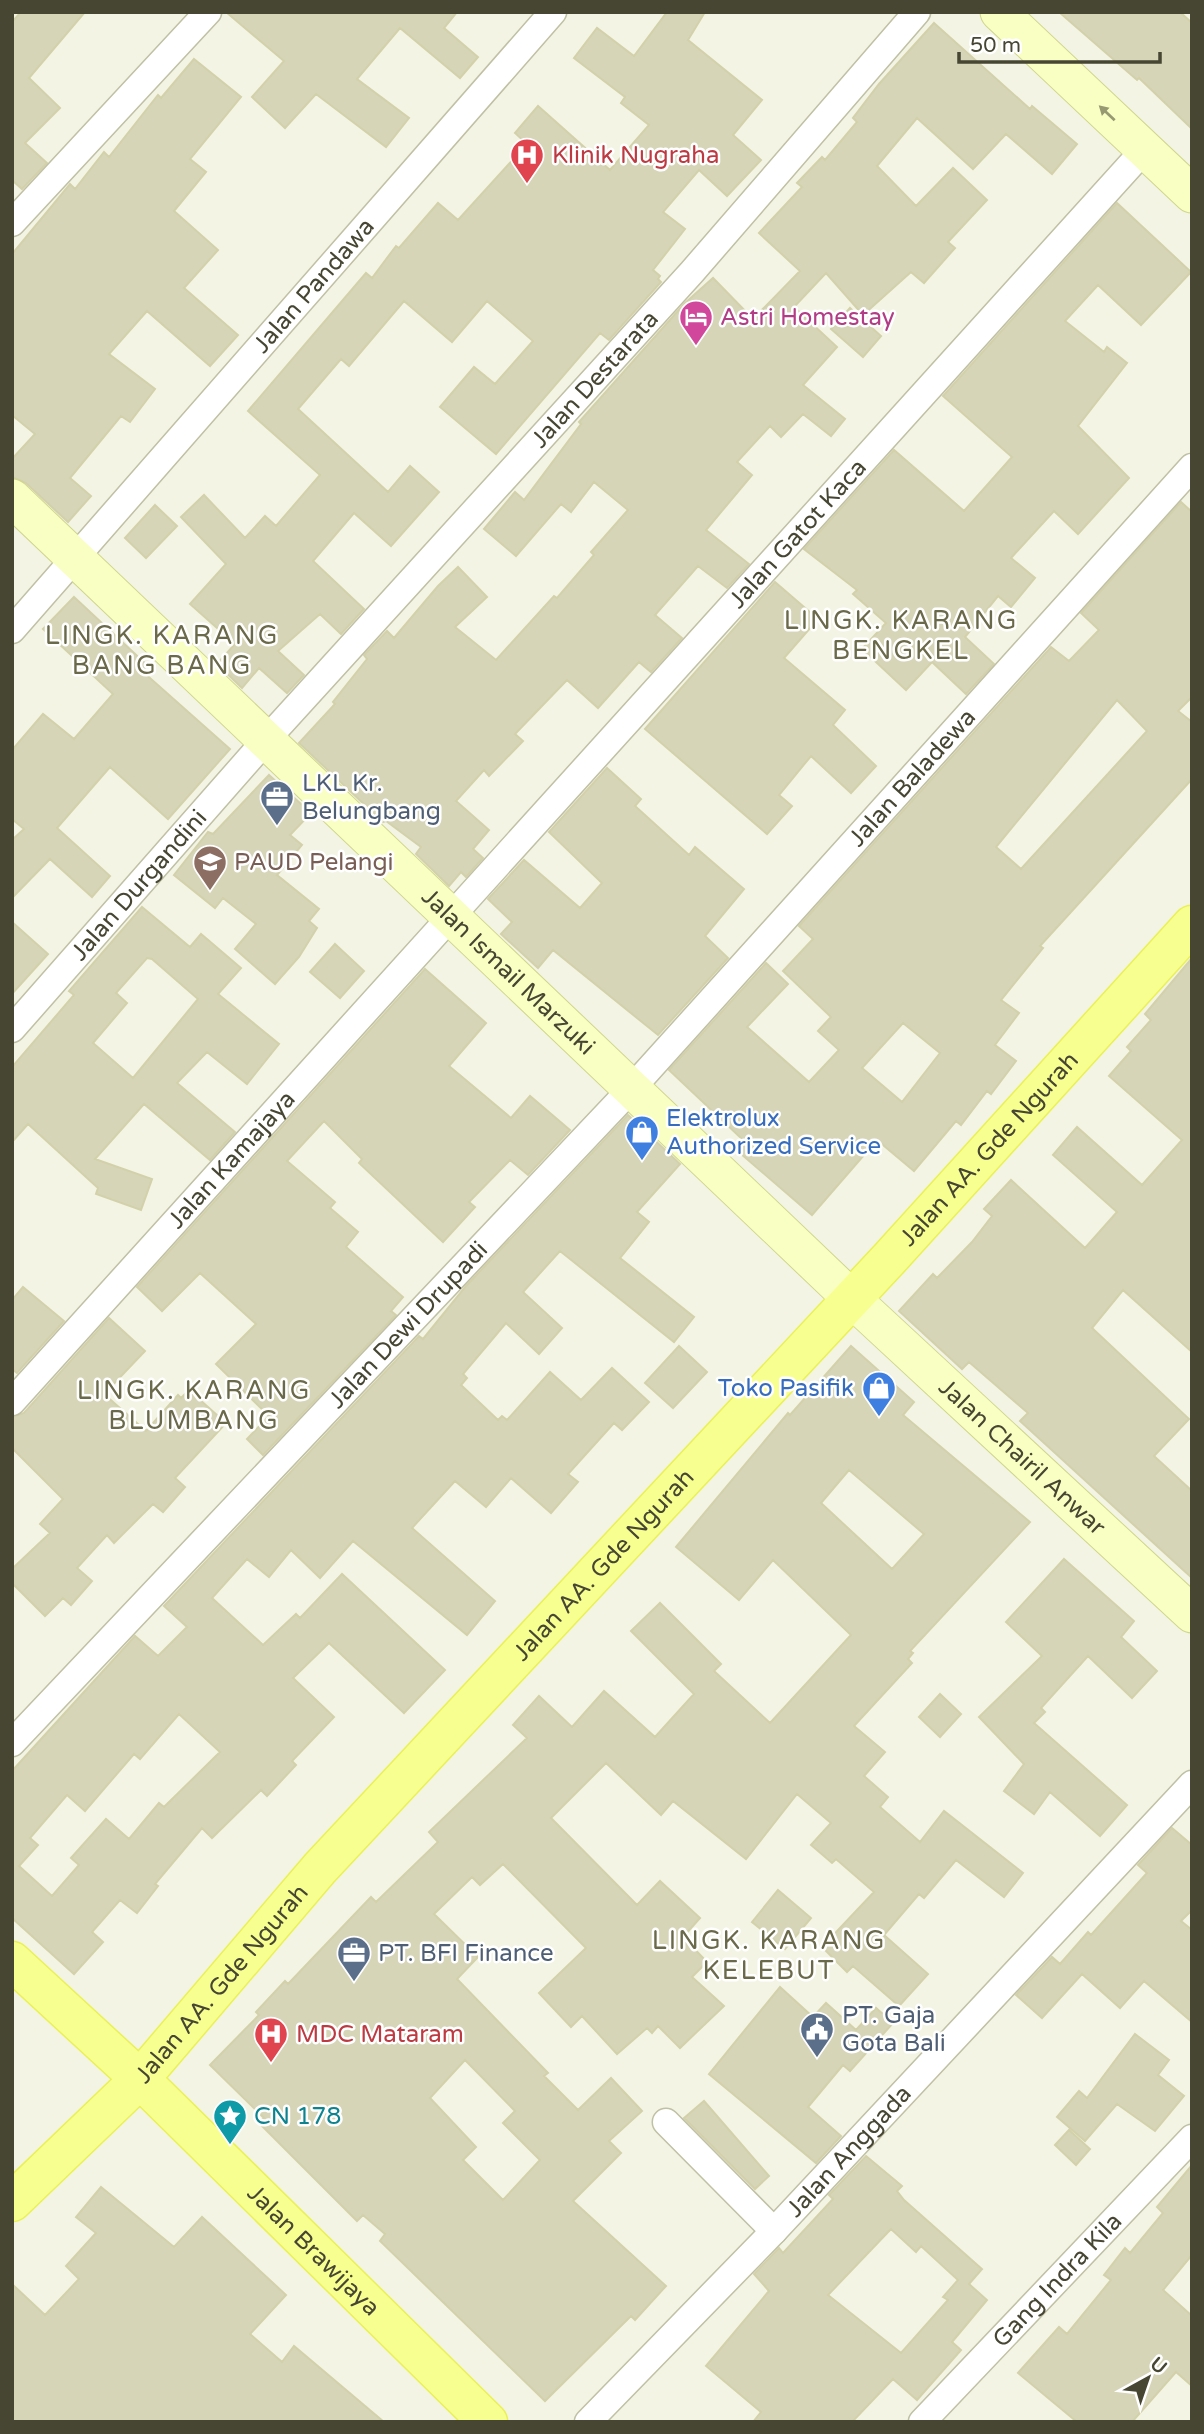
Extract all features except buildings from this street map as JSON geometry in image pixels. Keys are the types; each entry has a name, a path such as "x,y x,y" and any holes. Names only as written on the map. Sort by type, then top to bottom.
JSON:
{"main road":[{"name":"Jalan AA. Gde Ngurah","path":"12,2202 140,2079 320,1868 852,1299 1192,925"},
{"name":"Jalan Brawijaya","path":"12,1961 140,2079 488,2422"}],"street":[{"path":"12,223 208,12"},
{"name":"Jalan Pandawa","path":"12,630 553,12"},
{"name":"Jalan Destarata","path":"266,740 692,272 918,12"},
{"path":"999,12 1192,194"},
{"name":"Jalan Gatot Kaca","path":"452,918 1145,149"},
{"name":"Jalan Baladewa","path":"631,1089 1192,467"},
{"name":"Jalan Ismail Marzuki","path":"12,498 852,1299"},
{"name":"Jalan Durgandini","path":"12,1029 266,740"},
{"name":"Jalan Kamajaya","path":"12,1402 452,918"},
{"name":"Jalan Dewi Drupadi","path":"12,1743 631,1089"},
{"name":"Jalan Chairil Anwar","path":"852,1299 1192,1614"},
{"name":"Jalan Anggada","path":"588,2422 774,2231 1192,1784"},
{"path":"666,2122 774,2231"},
{"name":"Gang Indra Kila","path":"922,2422 1192,2138"}],"place":[{"name":"Klinik Nugraha","path":"527,185"},
{"name":"Astri Homestay","path":"696,347"},
{"name":"LKL Kr. Belungbang","path":"277,827"},
{"name":"PAUD Pelangi","path":"210,892"},
{"name":"Elektrolux Authorized Service","path":"642,1162"},
{"name":"Toko Pasifik","path":"879,1418"},
{"name":"PT. BFI Finance","path":"354,1983"},
{"name":"PT. Gaja Gota Bali","path":"817,2059"},
{"name":"MDC Mataram","path":"271,2064"},
{"name":"CN 178","path":"230,2146"}],"district":[{"name":"LINGK. KARANG BENGKEL","path":"901,635"},
{"name":"LINGK. KARANG BANG BANG","path":"162,650"},
{"name":"LINGK. KARANG BLUMBANG","path":"194,1405"},
{"name":"LINGK. KARANG KELEBUT","path":"769,1955"}]}
